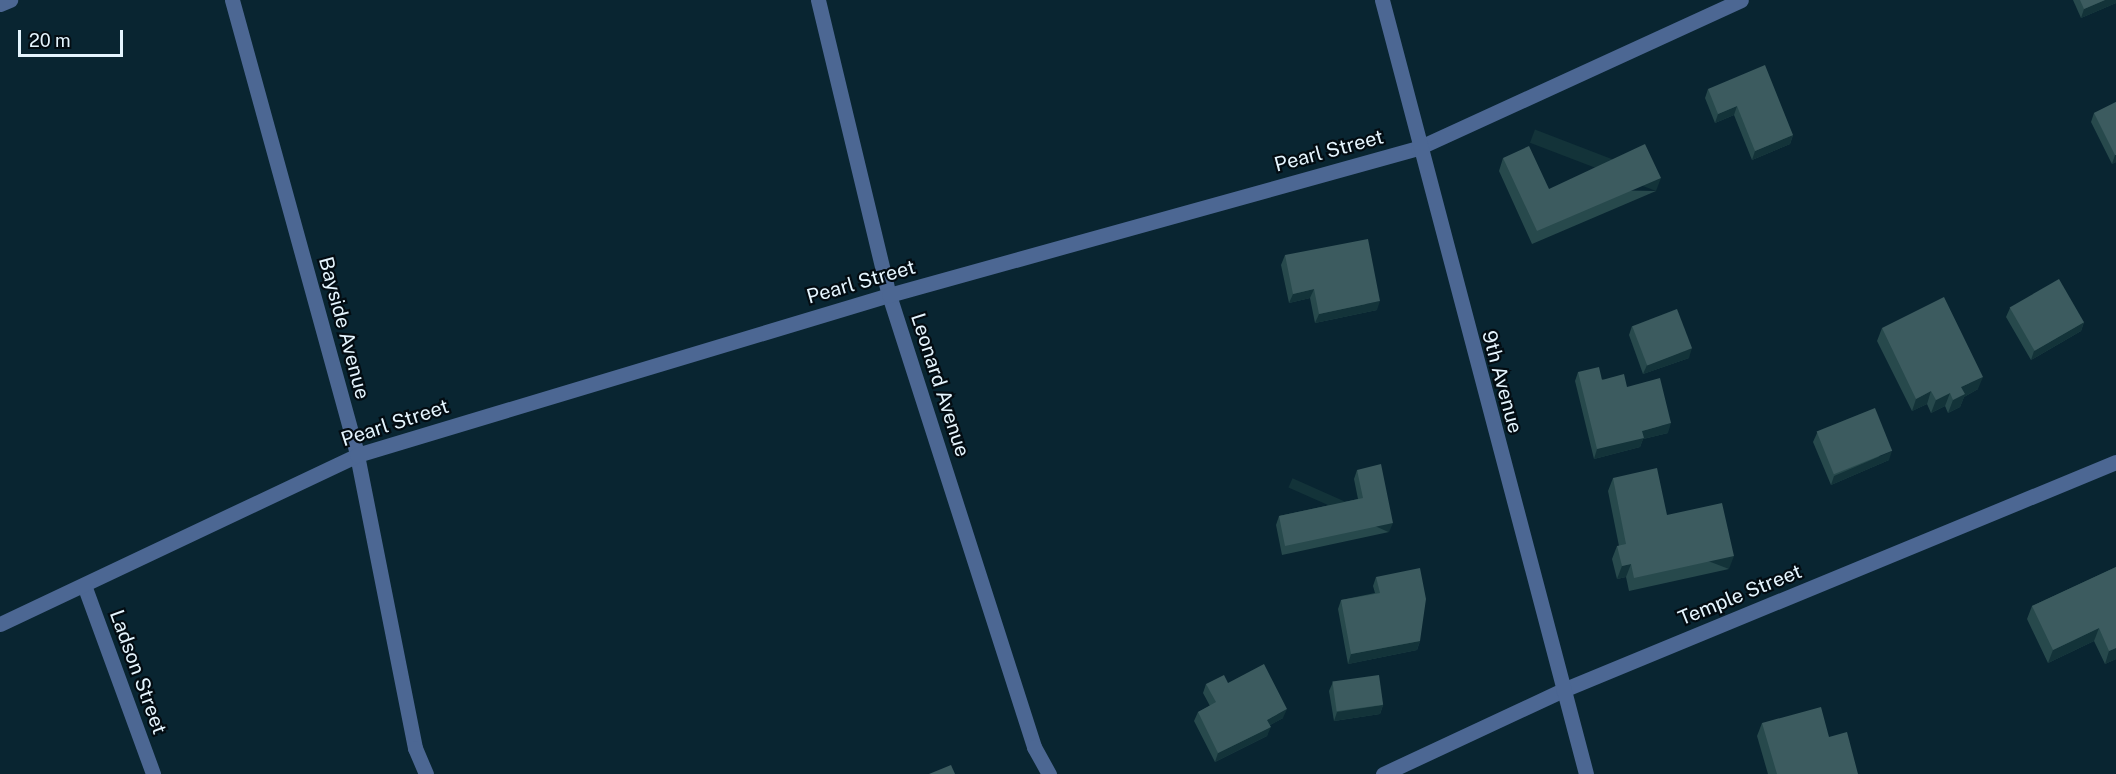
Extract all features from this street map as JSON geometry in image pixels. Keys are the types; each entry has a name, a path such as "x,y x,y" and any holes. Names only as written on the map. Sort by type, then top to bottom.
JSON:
{"street":[{"path":"0,4 10,0"},
{"name":"Leonard Avenue","path":"818,0 889,295 1034,747 1049,774"},
{"name":"9th Avenue","path":"1382,0 1418,148 1586,774"},
{"name":"Pearl Street","path":"0,624 357,455 889,295 1418,148 1741,0"},
{"name":"Bayside Avenue","path":"236,1 357,455 415,748 426,774"},
{"name":"Temple Street","path":"1383,774 1563,690 2116,462"},
{"name":"Ladson Street","path":"84,585 153,774"}],"building":[{"path":"2080,0 2105,0 2084,9"},
{"path":"1765,65 1793,135 1755,151 1737,106 1718,114 1708,89"},
{"path":"2116,102 2116,155 2115,155 2094,113"},
{"path":"1645,144 1661,178 1537,231 1503,158 1529,146 1549,189"},
{"path":"1368,239 1380,301 1319,314 1314,289 1293,294 1285,255"},
{"path":"2059,279 2084,322 2035,351 2010,308"},
{"path":"1944,297 1983,377 1961,387 1965,394 1953,400 1950,393 1936,400 1931,391 1916,399 1882,328"},
{"path":"1677,309 1692,348 1647,365 1632,326"},
{"path":"1599,367 1602,380 1624,374 1627,387 1660,378 1671,423 1642,431 1644,438 1597,449 1578,372"},
{"path":"1875,408 1892,451 1834,474 1817,432"},
{"path":"1381,464 1393,523 1285,546 1279,516 1363,498 1357,470"},
{"path":"1657,468 1667,515 1722,503 1734,556 1634,578 1631,564 1622,566 1617,546 1626,544 1613,478"},
{"path":"2116,567 2116,648 2109,651 2099,628 2053,650 2032,606"},
{"path":"1420,568 1426,599 1420,641 1351,654 1341,600 1380,593 1376,577"},
{"path":"1264,664 1287,709 1267,720 1271,727 1218,753 1198,712 1216,702 1206,684 1224,675 1228,683"},
{"path":"1379,675 1383,705 1337,711 1332,682"},
{"path":"1821,707 1829,737 1847,732 1858,774 1777,774 1762,723"},
{"path":"951,765 955,774 929,774"}]}
